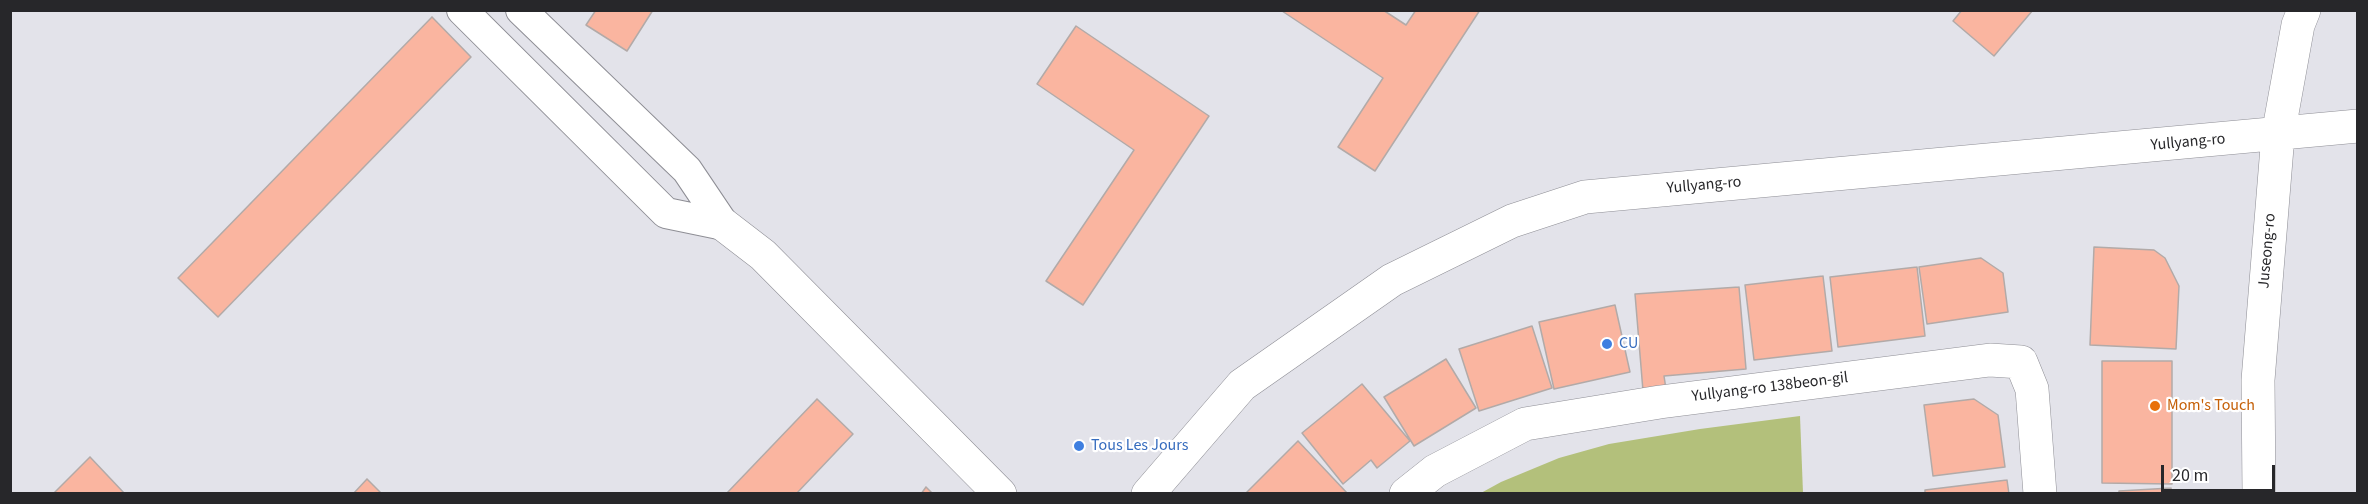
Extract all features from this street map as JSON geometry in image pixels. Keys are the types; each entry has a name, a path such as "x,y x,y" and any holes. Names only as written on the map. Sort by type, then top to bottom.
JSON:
{"street":[{"path":"462,10 666,213 724,225"},
{"path":"522,10 687,170 724,225 763,255 1000,494"},
{"name":"Juseong-ro","path":"2259,494 2258,380 2278,135 2298,25 2304,10"},
{"name":"Yullyang-ro","path":"1148,494 1242,385 1392,280 1512,221 1585,197 2358,126"},
{"name":"Yullyang-ro 138beon-gil","path":"1406,494 1434,471 1525,424 1660,402 1990,360 2021,362 2032,389 2040,494"}],"green space":[{"path":"1800,416 1803,493 1481,493 1501,482 1559,458 1609,444"}],"building":[{"path":"596,10 653,10 627,51 586,25"},
{"path":"1383,10 1406,25 1416,10 1480,10 1375,171 1338,147 1383,78 1282,11"},
{"path":"1962,10 2033,10 1994,56 1953,21"},
{"path":"432,17 471,57 218,317 178,278"},
{"path":"1076,26 1209,116 1083,305 1046,281 1134,150 1037,84"},
{"path":"2094,247 2154,250 2165,258 2179,286 2176,349 2090,345"},
{"path":"1981,258 2003,273 2008,312 1927,324 1919,267"},
{"path":"1917,267 1925,336 1838,347 1830,277"},
{"path":"1823,276 1832,351 1754,360 1745,285"},
{"path":"1739,287 1746,369 1664,376 1666,389 1643,391 1635,294"},
{"path":"1615,305 1630,372 1554,389 1539,322"},
{"path":"1532,326 1552,388 1479,411 1459,349"},
{"path":"1446,359 1476,408 1414,446 1384,397"},
{"path":"2102,361 2172,361 2172,484 2102,483"},
{"path":"1362,384 1410,441 1377,468 1371,460 1343,484 1302,433"},
{"path":"817,399 853,434 796,494 726,494"},
{"path":"1974,399 1998,415 2005,467 1933,476 1924,405"},
{"path":"1298,441 1348,494 1245,494"},
{"path":"90,457 125,494 53,494"},
{"path":"367,479 382,494 353,494"},
{"path":"2007,480 2009,494 1925,494 1925,490"},
{"path":"926,487 933,494 921,494"},
{"path":"2171,488 2172,494 2119,494 2119,491"}],"place":[{"name":"CU","path":"1607,344"},
{"name":"Mom's Touch","path":"2155,406"},
{"name":"Tous Les Jours","path":"1079,446"}]}
